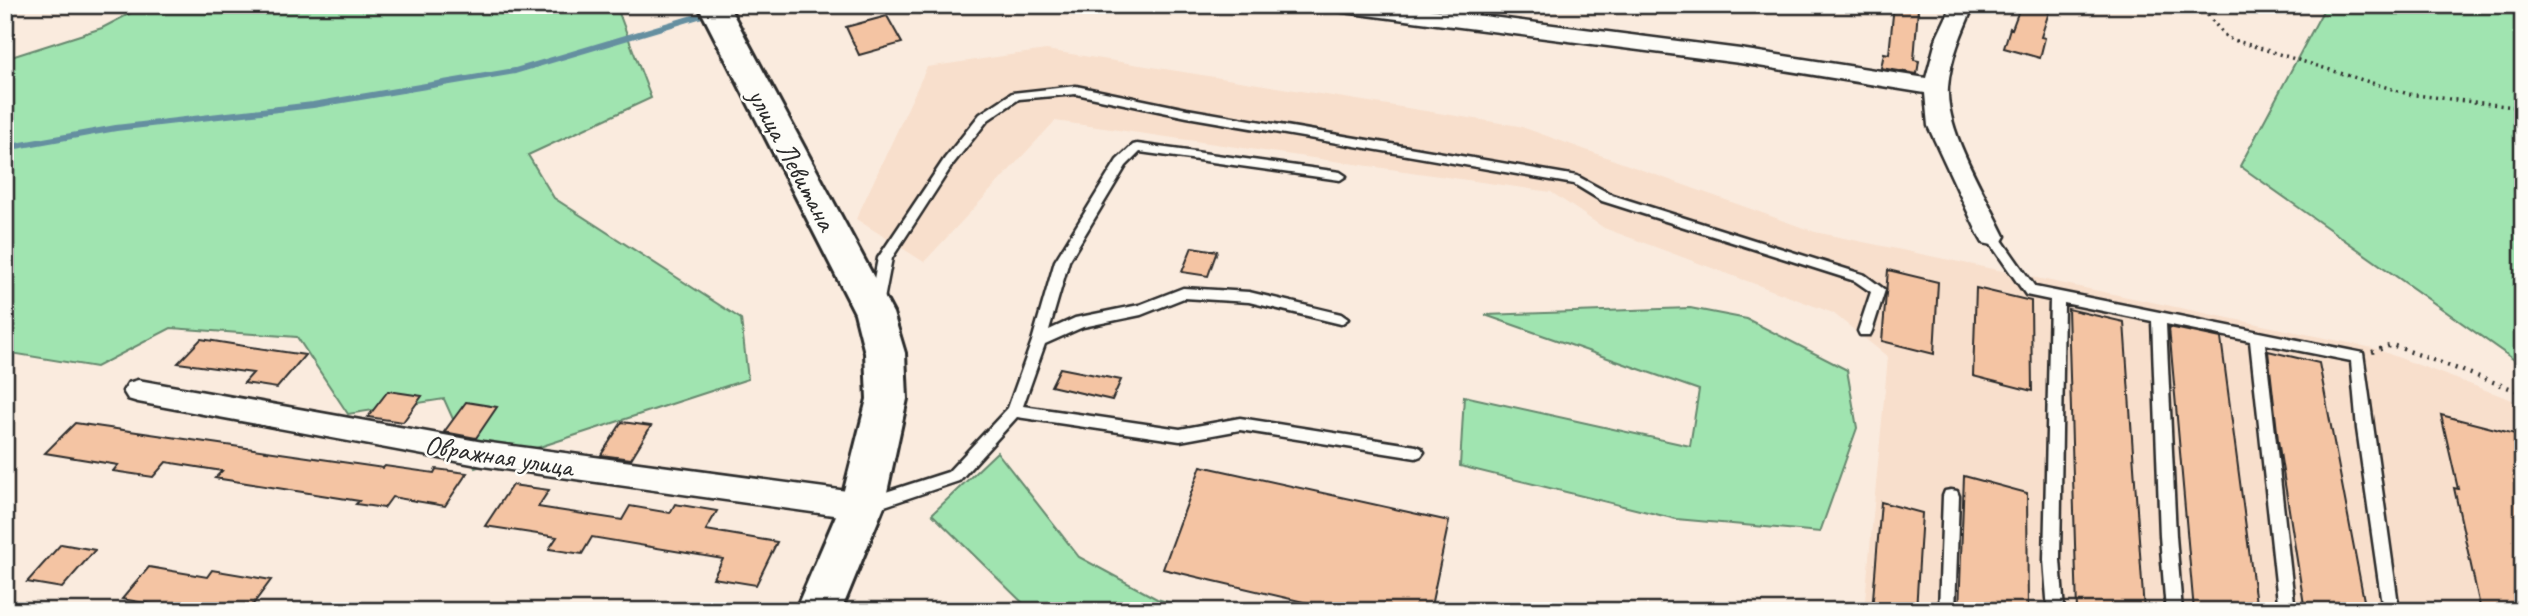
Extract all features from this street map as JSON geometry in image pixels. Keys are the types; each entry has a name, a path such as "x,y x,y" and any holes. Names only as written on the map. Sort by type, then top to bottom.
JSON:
{"main road":[{"name":"улица Левитана","path":"713,5 874,313 886,353 887,399 862,506 818,611"}],"street":[{"path":"1343,5 1740,56 1937,88"},
{"path":"1963,5 1948,37 1937,88 1940,126 1992,236"},
{"name":"Овражная улица","path":"138,391 483,454 862,506"}],"lane":[{"path":"874,313 884,258 949,161 984,117 1016,96 1076,90 1187,113 1577,180 1607,198 1860,278 1878,290 1865,331"},
{"path":"862,506 953,477 1014,411 1039,341 1062,261 1121,163 1137,148 1340,176"},
{"path":"1992,236 2031,291 2358,357 2365,429 2391,611"},
{"path":"1039,341 1080,322 1141,310 1183,293 1249,298 1341,319"},
{"path":"2056,611 2052,560 2057,297"},
{"path":"2159,317 2168,536 2174,611"},
{"path":"2257,337 2287,611"},
{"path":"1014,411 1180,435 1240,424 1416,452"},
{"path":"1947,611 1951,496"}],"path":[{"path":"2199,5 2227,38 2408,94 2523,108"},
{"path":"2358,357 2392,345 2523,393"}],"shaded area":[{"path":"1046,50 1519,126 1815,232 2373,348 2523,404 2523,611 1864,611 1888,357 1833,313 1604,228 1551,192 1055,121 924,262 856,219 927,67"}],"green space":[{"path":"146,5 616,5 651,98 528,155 554,198 741,319 748,379 475,468 444,399 348,414 297,337 171,328 96,367 5,352 5,59 102,28"},
{"path":"2326,5 2523,5 2523,366 2240,166"},
{"path":"1690,308 1747,319 1847,370 1857,428 1820,532 1676,519 1460,466 1464,396 1690,446 1699,390 1485,315"},
{"path":"997,452 1079,557 1157,599 1199,611 1031,611 932,514"}],"building":[{"path":"1894,5 1918,9 1914,60 1919,61 1917,74 1881,68 1884,53 1889,54"},
{"path":"2021,5 2049,12 2041,37 2045,38 2040,58 2004,48"},
{"path":"887,16 902,43 859,55 846,27"},
{"path":"1192,247 1217,251 1208,276 1182,272"},
{"path":"1888,270 1938,282 1934,354 1882,341"},
{"path":"1976,288 2031,301 2032,391 1973,376"},
{"path":"2068,309 2124,322 2144,611 2077,611"},
{"path":"2169,327 2221,338 2257,611 2194,611"},
{"path":"201,339 305,355 277,388 244,383 253,373 178,363"},
{"path":"2268,351 2319,363 2366,611 2305,611 2278,440"},
{"path":"1060,368 1121,380 1112,400 1051,386"},
{"path":"388,391 422,396 403,422 368,417"},
{"path":"466,402 497,407 476,438 444,432"},
{"path":"2441,415 2523,436 2523,611 2481,611"},
{"path":"622,422 651,426 631,459 601,455"},
{"path":"75,423 383,468 385,466 434,473 436,469 467,473 445,506 392,497 384,508 356,504 359,501 215,478 222,471 166,462 153,477 113,471 118,465 45,453"},
{"path":"1201,466 1449,521 1430,611 1342,611 1163,569"},
{"path":"1964,476 2027,493 2028,611 1959,611"},
{"path":"512,485 549,490 538,507 622,520 630,506 670,513 675,504 717,511 706,530 777,542 756,585 713,578 723,559 592,537 582,554 549,549 557,537 485,526"},
{"path":"1881,502 1922,513 1916,611 1872,611"},
{"path":"61,544 95,550 62,588 27,582"},
{"path":"149,567 207,577 212,570 271,580 248,611 191,611 122,599"}],"waterway":[{"path":"721,10 737,5"},
{"path":"5,148 116,128 313,105 515,71 709,13"}]}
